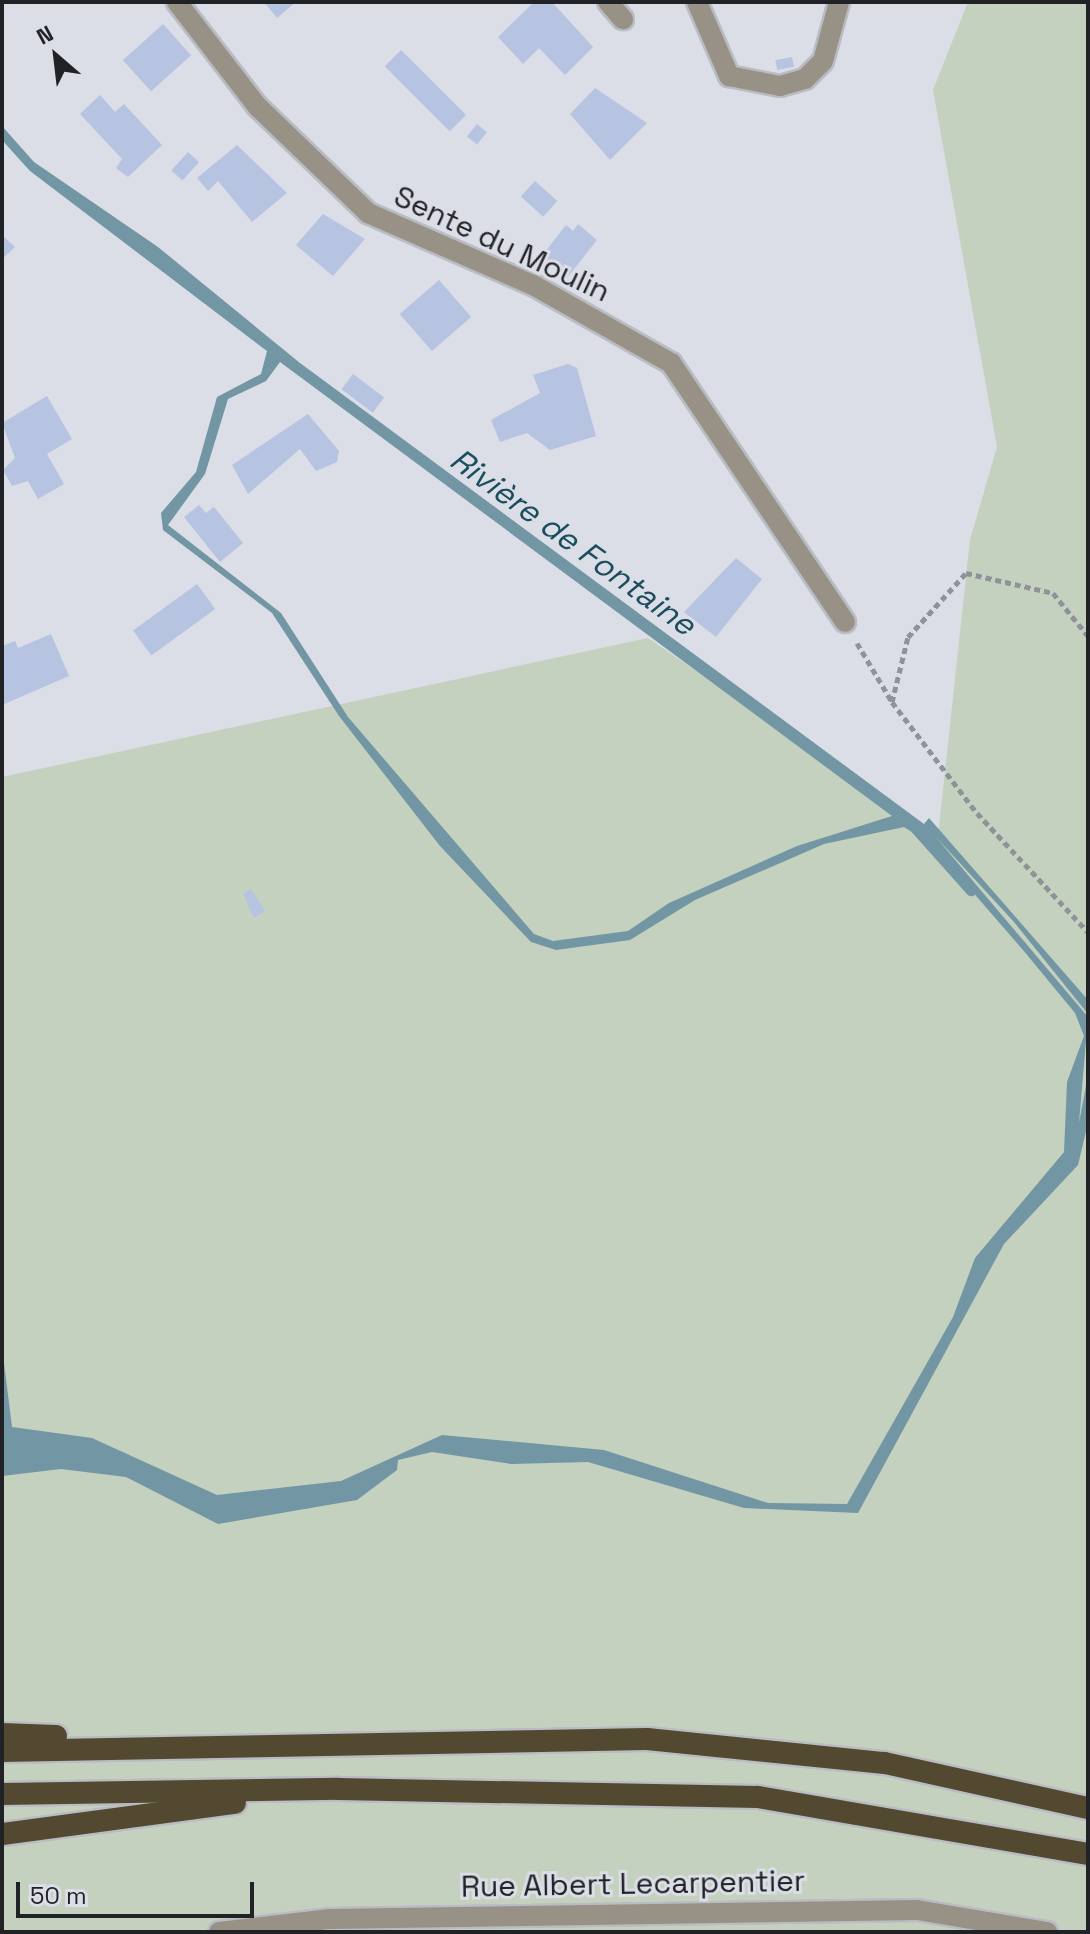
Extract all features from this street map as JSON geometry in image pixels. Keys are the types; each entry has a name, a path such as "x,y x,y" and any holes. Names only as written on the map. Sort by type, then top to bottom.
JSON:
{"highway":[{"path":"2,1734 249,1746"},
{"path":"2,1751 647,1739 885,1763 1088,1808"},
{"path":"2,1794 339,1789 758,1797 994,1832 1088,1854"},
{"path":"2,1834 339,1789"}],"street":[{"name":"Sente du Moulin","path":"177,2 258,107 368,213 533,285 671,363 845,622"},
{"path":"608,2 623,19"},
{"path":"697,2 729,76 780,86 805,79 823,61 839,2"},
{"name":"Rue Albert Lecarpentier","path":"219,1932 330,1919 917,1910 1047,1932"}],"path":[{"path":"892,702 908,637 966,573 1053,593 1088,636"},
{"path":"845,622 892,702 977,813 1088,932"}],"green space":[{"path":"968,2 1088,2 1088,1932 2,1932 2,777 648,638 938,836 970,540 997,447 933,90"}],"water":[{"path":"2,126 34,162 158,247 300,363 924,824 929,818 1088,1000 1088,1014 1014,922 935,836 1088,1017 1079,1123 1088,1075 1088,1123 1078,1165 1004,1244 858,1513 744,1508 588,1462 511,1464 432,1452 398,1460 397,1470 357,1500 218,1524 126,1477 61,1469 2,1476 2,1347 12,1427 92,1438 217,1495 341,1481 442,1435 604,1450 768,1503 847,1504 953,1317 975,1258 1064,1152 1067,1082 1084,1036 1075,1013 1023,950 931,844 904,827 824,844 695,900 630,940 556,950 531,942 440,846 339,716 272,613 163,530 161,513 196,472 217,397 261,374 267,351 30,171 2,140","holes":["280,362 892,816 797,846 669,903 628,931 553,941 534,934 348,717 281,613 168,525 205,474 228,399 266,381"]}],"building":[{"path":"264,2 296,2 277,18"},
{"path":"534,2 552,2 593,47 565,75 539,48 523,64 498,37"},
{"path":"163,24 191,55 151,91 123,60"},
{"path":"401,50 466,115 450,131 385,66"},
{"path":"792,57 794,67 777,70 775,60"},
{"path":"595,88 647,123 610,160 570,114"},
{"path":"100,95 115,112 124,104 162,145 128,177 116,168 122,159 80,114"},
{"path":"477,124 487,132 477,145 467,136"},
{"path":"237,145 287,193 252,222 218,181 208,191 197,178"},
{"path":"188,152 199,162 182,181 171,171"},
{"path":"535,181 557,201 543,217 521,197"},
{"path":"323,214 365,239 333,276 296,245"},
{"path":"578,224 597,240 567,278 541,257 566,225 573,231"},
{"path":"2,235 15,247 2,259"},
{"path":"439,280 471,317 432,351 400,314"},
{"path":"568,364 577,368 596,436 550,450 527,433 500,442 491,420 540,393 533,375"},
{"path":"353,374 384,397 373,413 342,389"},
{"path":"47,396 72,439 47,454 64,484 38,499 28,481 12,486 3,470 15,458 2,423"},
{"path":"308,414 339,451 337,462 316,471 300,449 248,494 232,465"},
{"path":"199,505 206,513 214,507 243,543 220,562 184,517"},
{"path":"736,558 762,579 716,637 684,612"},
{"path":"197,584 215,609 151,656 133,630"},
{"path":"51,634 69,676 2,705 2,646 15,641 18,648"},
{"path":"251,889 265,911 254,918 243,894"}],"waterway":[{"name":"Rivière de Fontaine","path":"912,825 971,891"}]}
